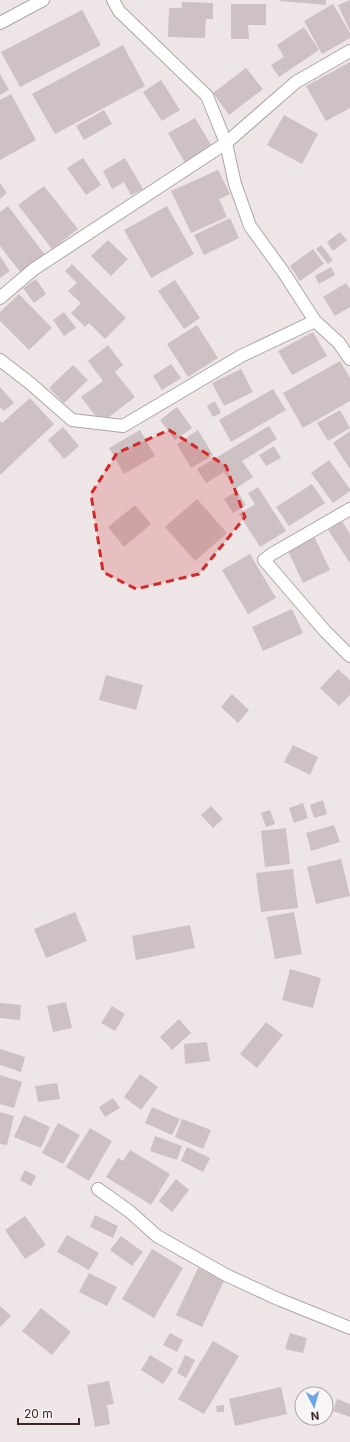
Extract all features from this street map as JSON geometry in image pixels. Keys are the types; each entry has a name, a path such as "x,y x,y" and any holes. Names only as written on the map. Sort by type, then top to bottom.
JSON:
{"street":[{"path":"0,23 43,0"},
{"path":"113,0 119,10 207,96 226,142 235,184 250,226 284,273 315,321 339,343 350,358"},
{"path":"0,298 34,270 226,142 296,82 350,51"},
{"path":"0,360 31,384 72,420 123,426 241,356 315,321"},
{"path":"350,509 264,560 320,626 350,656"},
{"path":"98,1189 128,1211 157,1236 226,1275 278,1299 350,1328"}],"highlighted area":[{"path":"169,430 226,466 245,517 199,574 136,589 103,572 91,494 117,453"}],"building":[{"path":"326,0 326,5 280,1"},
{"path":"350,0 350,31 338,5"},
{"path":"182,2 213,3 213,19 206,19 205,38 168,37 169,8 182,8"},
{"path":"231,4 266,4 266,25 248,25 249,39 231,39"},
{"path":"333,4 350,33 350,38 322,54 304,21"},
{"path":"82,10 101,45 20,87 1,52"},
{"path":"304,27 319,50 279,77 271,65 284,57 277,45"},
{"path":"123,45 145,86 55,134 32,94"},
{"path":"350,62 350,108 326,121 306,86"},
{"path":"246,68 263,89 229,115 213,93"},
{"path":"0,74 9,90 0,95"},
{"path":"161,80 180,110 162,121 143,92"},
{"path":"11,94 36,140 0,160 0,100"},
{"path":"104,110 112,124 84,140 76,126"},
{"path":"284,115 318,134 302,164 267,145"},
{"path":"195,118 213,148 185,163 168,133"},
{"path":"83,158 101,185 86,195 67,168"},
{"path":"125,158 143,189 131,195 124,182 112,189 103,171"},
{"path":"218,170 230,194 219,199 227,217 191,233 171,191"},
{"path":"0,183 7,193 0,199"},
{"path":"44,186 78,229 52,249 18,205"},
{"path":"8,206 45,255 21,273 0,246 0,212"},
{"path":"167,206 194,254 151,278 124,230"},
{"path":"230,218 239,238 204,255 194,235"},
{"path":"340,232 347,240 333,251 327,242"},
{"path":"108,240 128,259 111,276 91,256"},
{"path":"321,245 333,260 328,264 316,249"},
{"path":"313,249 324,264 300,281 290,266"},
{"path":"0,256 10,271 0,278"},
{"path":"72,264 126,318 105,339 89,323 85,327 71,313 81,303 68,291 77,283 65,271"},
{"path":"331,267 335,275 319,284 315,276"},
{"path":"36,279 46,294 34,303 23,288"},
{"path":"175,280 200,318 184,329 158,291"},
{"path":"346,283 350,289 350,307 335,316 323,297"},
{"path":"19,294 52,328 29,350 0,321 0,312"},
{"path":"64,312 76,328 64,336 53,320"},
{"path":"197,325 218,358 188,377 167,344"},
{"path":"313,332 327,356 292,375 278,351"},
{"path":"108,345 123,365 115,372 135,397 101,423 81,397 103,381 88,361"},
{"path":"340,361 350,378 350,401 303,428 283,393"},
{"path":"171,364 181,378 162,390 153,376"},
{"path":"73,365 88,380 64,403 49,388"},
{"path":"241,369 253,392 224,406 212,383"},
{"path":"0,387 14,403 4,411 0,407"},
{"path":"273,389 286,410 231,442 219,420"},
{"path":"30,398 54,424 0,475 0,421 2,423"},
{"path":"215,401 221,413 213,417 207,406"},
{"path":"177,407 192,428 175,440 160,420"},
{"path":"340,410 350,428 328,441 317,423"},
{"path":"269,426 277,439 242,461 253,477 235,489 224,472 206,483 197,469"},
{"path":"63,427 79,446 64,459 48,440"},
{"path":"140,430 155,456 124,474 109,448"},
{"path":"198,430 213,455 191,468 177,444"},
{"path":"350,431 350,469 333,443"},
{"path":"274,446 281,458 266,466 259,455"},
{"path":"329,460 350,489 350,491 333,503 311,473"},
{"path":"312,484 325,503 289,526 276,507"},
{"path":"258,487 286,531 260,547 239,514 255,504 248,493"},
{"path":"237,491 246,505 233,513 224,499"},
{"path":"197,499 227,533 195,561 165,527"},
{"path":"135,505 151,524 124,547 108,527"},
{"path":"342,521 350,534 350,563 328,530"},
{"path":"314,536 330,570 303,583 287,549"},
{"path":"250,554 276,598 248,614 222,570"},
{"path":"292,609 303,633 263,651 252,627"},
{"path":"338,669 350,680 350,695 339,706 320,688"},
{"path":"106,675 143,685 136,710 99,700"},
{"path":"232,694 249,710 238,723 221,707"},
{"path":"293,745 318,757 310,775 284,762"},
{"path":"323,800 327,814 314,818 310,805"},
{"path":"303,803 308,818 294,823 289,808"},
{"path":"211,806 223,819 213,828 201,815"},
{"path":"270,810 275,824 266,827 261,813"},
{"path":"334,825 340,842 311,851 306,833"},
{"path":"286,828 290,864 265,867 261,831"},
{"path":"341,859 350,896 316,904 307,867"},
{"path":"293,869 298,908 261,912 256,873"},
{"path":"75,912 87,941 46,958 34,929"},
{"path":"294,912 302,954 275,959 267,917"},
{"path":"190,925 195,948 136,960 132,936"},
{"path":"290,969 321,978 313,1008 282,1000"},
{"path":"66,1002 72,1028 53,1032 47,1006"},
{"path":"0,1003 21,1005 20,1020 0,1018"},
{"path":"112,1006 125,1014 115,1031 101,1023"},
{"path":"179,1019 191,1033 172,1050 160,1037"},
{"path":"266,1022 283,1035 257,1068 240,1054"},
{"path":"207,1042 210,1061 185,1064 184,1044"},
{"path":"0,1049 25,1057 21,1072 0,1065"},
{"path":"140,1074 158,1087 141,1110 124,1097"},
{"path":"0,1075 22,1082 14,1108 0,1104"},
{"path":"57,1083 60,1099 38,1102 35,1086"},
{"path":"113,1098 120,1108 105,1117 99,1107"},
{"path":"152,1107 180,1119 172,1135 145,1123"},
{"path":"0,1112 14,1116 7,1145 0,1144"},
{"path":"24,1115 50,1127 41,1148 14,1137"},
{"path":"182,1119 211,1130 203,1149 175,1137"},
{"path":"58,1123 80,1135 63,1164 42,1153"},
{"path":"90,1128 112,1141 89,1181 66,1167"},
{"path":"155,1136 182,1146 177,1160 150,1151"},
{"path":"187,1147 210,1158 203,1172 181,1161"},
{"path":"130,1150 170,1174 151,1205 106,1177 118,1158 123,1161"},
{"path":"25,1170 36,1176 31,1186 20,1180"},
{"path":"176,1179 189,1190 172,1212 159,1201"},
{"path":"95,1215 118,1226 113,1238 90,1227"},
{"path":"25,1216 46,1245 25,1259 5,1230"},
{"path":"67,1235 99,1253 89,1270 57,1252"},
{"path":"121,1236 143,1252 132,1266 110,1250"},
{"path":"152,1249 183,1268 154,1318 122,1299"},
{"path":"198,1268 224,1281 202,1327 176,1315"},
{"path":"89,1273 117,1287 107,1306 79,1292"},
{"path":"0,1306 11,1316 0,1327"},
{"path":"41,1308 71,1332 52,1355 22,1331"},
{"path":"170,1333 183,1340 177,1352 163,1345"},
{"path":"290,1333 307,1338 303,1353 285,1349"},
{"path":"213,1341 239,1356 204,1414 178,1399"},
{"path":"150,1355 173,1369 163,1384 141,1370"},
{"path":"185,1355 195,1360 186,1378 177,1373"},
{"path":"109,1381 114,1404 107,1405 110,1424 95,1427 87,1385"},
{"path":"281,1387 287,1414 235,1426 229,1399"},
{"path":"337,1399 350,1404 350,1417 334,1411"},
{"path":"224,1405 224,1412 217,1412 216,1406"}]}
